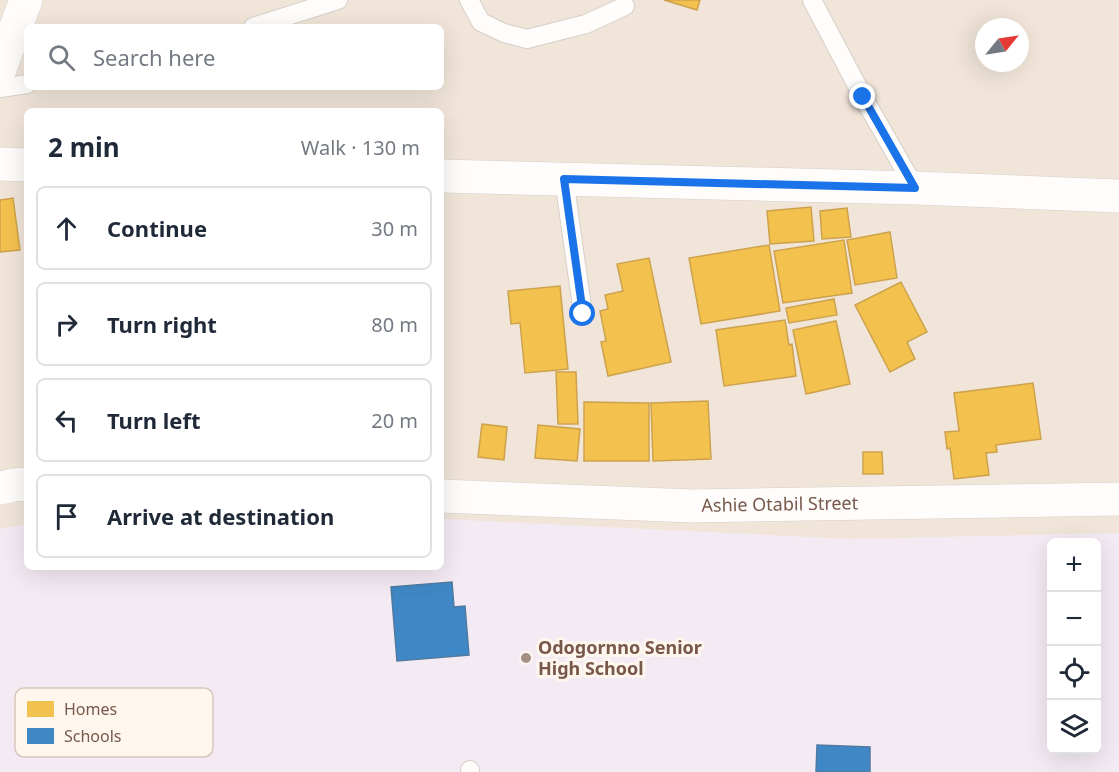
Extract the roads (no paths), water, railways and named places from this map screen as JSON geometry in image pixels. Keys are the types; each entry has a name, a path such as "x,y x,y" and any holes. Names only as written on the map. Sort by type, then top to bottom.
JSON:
{"street":[{"path":"0,69 26,0"},
{"path":"0,164 24,165"},
{"path":"444,176 915,188 1119,196"},
{"path":"0,488 24,484"},
{"name":"Ashie Otabil Street","path":"444,496 692,506 1119,500"}],"lane":[{"path":"262,24 338,0"},
{"path":"469,0 481,22 504,33 527,39 586,24 625,6"},
{"path":"812,0 863,97 915,188"},
{"path":"0,88 24,84"},
{"path":"564,179 583,314"}],"place":[{"name":"Odogornno Senior High School","path":"526,658"}]}
